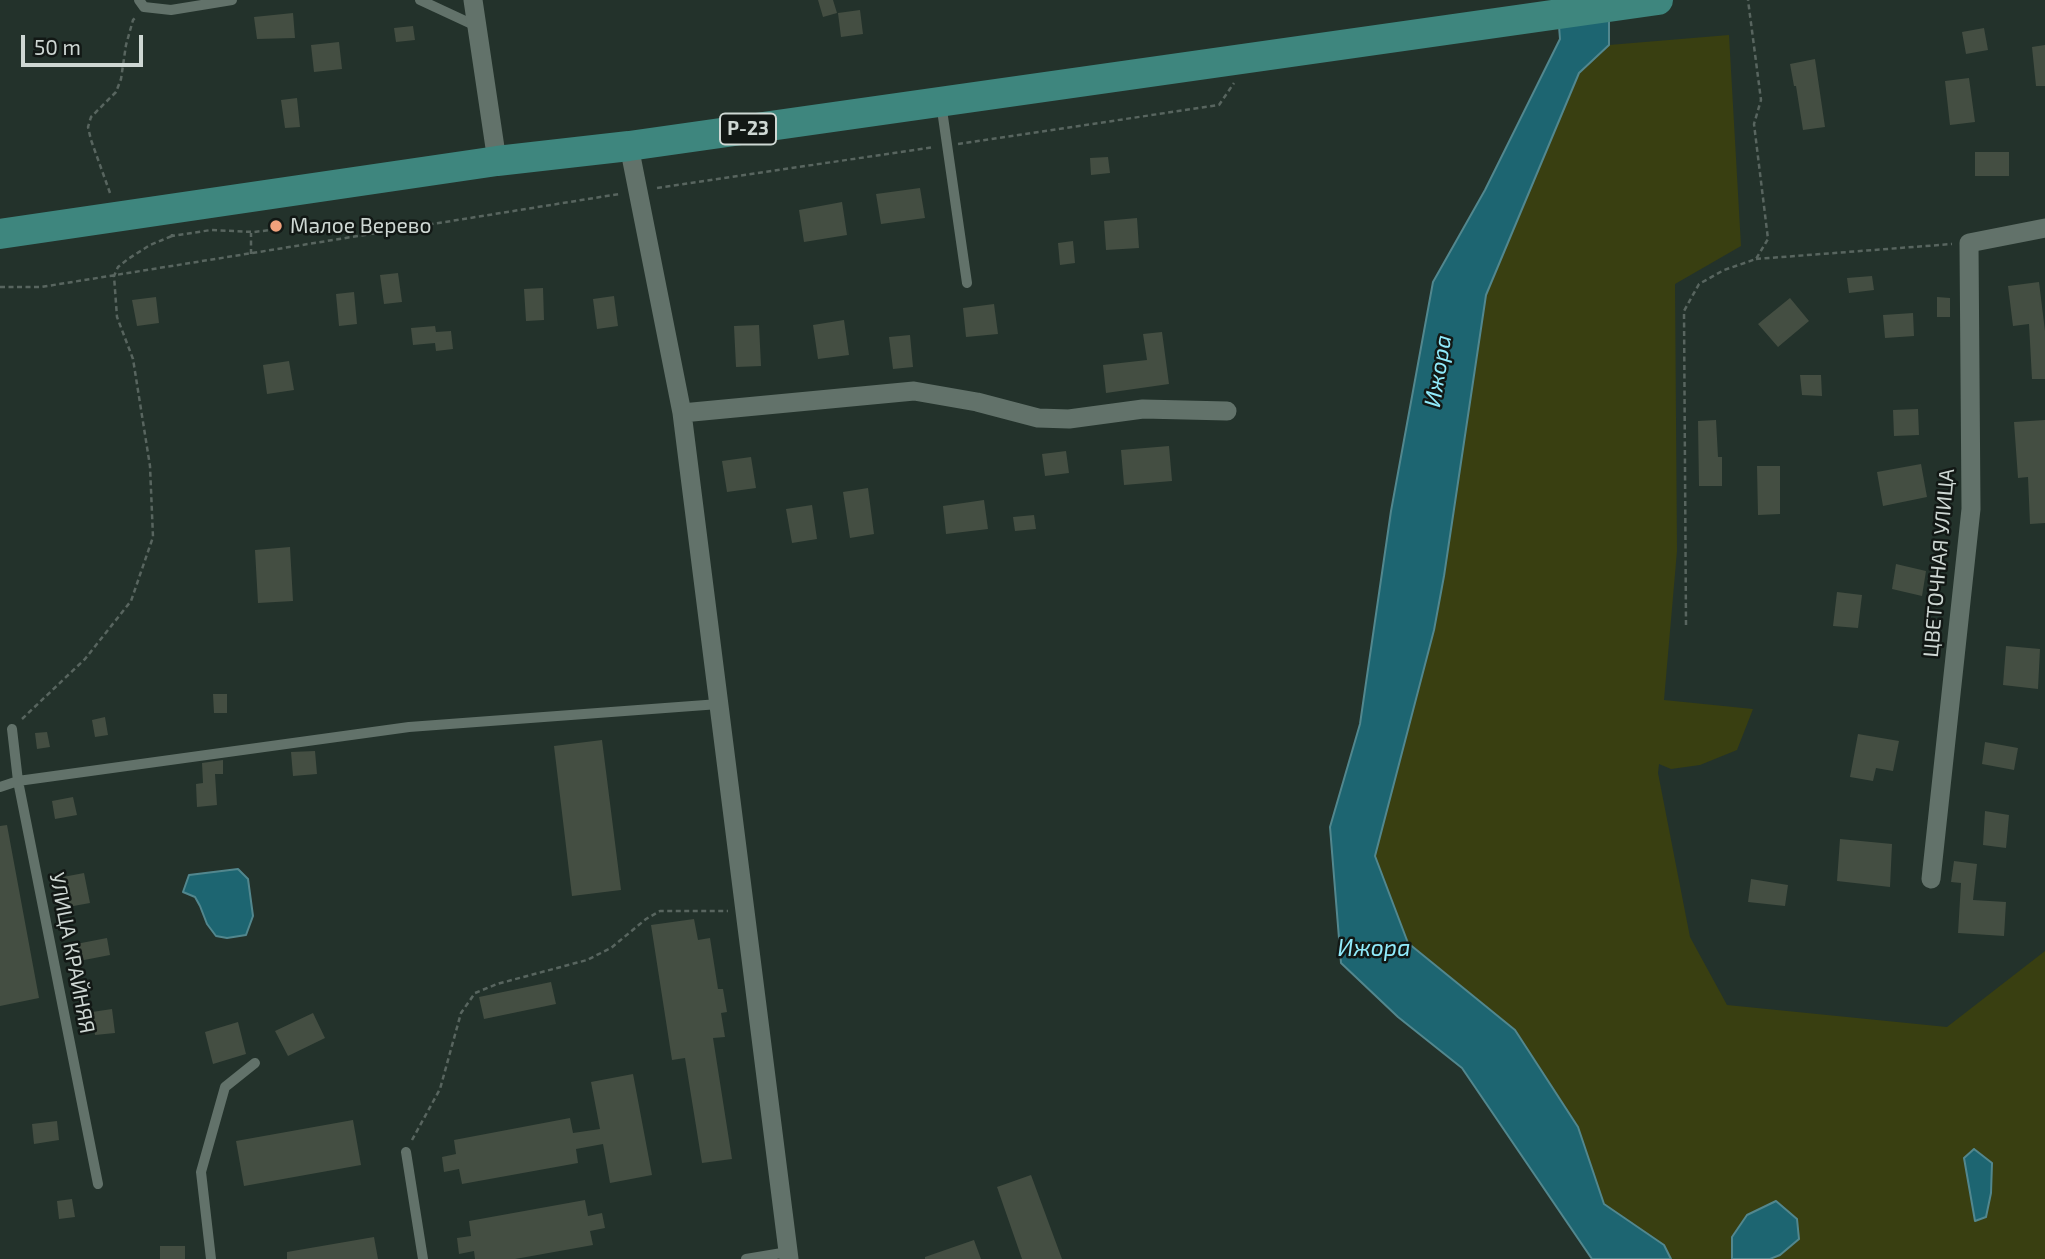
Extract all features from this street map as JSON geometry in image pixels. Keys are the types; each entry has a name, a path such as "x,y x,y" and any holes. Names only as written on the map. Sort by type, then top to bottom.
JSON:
{"main road":[{"name":"Р-23","path":"0,234 497,161 629,146 1655,0"}],"street":[{"path":"473,0 497,161"},
{"path":"629,146 682,412 788,1255"},
{"path":"1969,243 2045,228"},
{"name":"ЦВЕТОЧНАЯ УЛИЦА","path":"1931,879 1970,509 1969,243"},
{"path":"682,412 914,391 977,402 1038,418 1069,419 1143,409 1227,411"}],"lane":[{"path":"141,4 171,10 232,0"},
{"path":"420,0 477,27"},
{"path":"941,102 967,283"},
{"path":"0,787 18,781 409,727 719,704"},
{"name":"УЛИЦА КРАЙНЯЯ","path":"12,729 18,781 99,1184"},
{"path":"211,1259 201,1172 225,1087 256,1063"},
{"path":"406,1152 423,1259"},
{"path":"746,1259 788,1255"}],"path":[{"path":"1748,0 1761,100 1754,124 1768,239 1756,259"},
{"path":"113,196 107,190 90,141 88,127 91,117 116,92 133,20 141,4"},
{"path":"0,287 41,287 640,191"},
{"path":"251,232 251,254"},
{"path":"12,729 85,659 131,601 153,537 150,466 133,359 117,317 114,276 118,267 128,258 172,236"},
{"path":"1686,625 1684,312 1699,284 1724,270 1756,259 1969,243"},
{"path":"406,1152 440,1089 461,1013 475,993 497,984 587,960 611,948 660,911 745,911"}],"green space":[{"path":"1729,35 1741,246 1675,284 1677,551 1664,700 1753,709 1737,750 1700,765 1671,769 1659,764 1658,773 1690,937 1727,1005 1947,1027 2045,951 2045,1259 1770,1259 1780,1255 1776,1201 1747,1215 1732,1237 1732,1259 1671,1259 1664,1245 1604,1204 1578,1127 1515,1030 1408,943 1375,856 1434,630 1486,295 1579,73 1609,45"}],"water":[{"name":"Ижора","path":"1557,0 1609,0 1609,45 1579,73 1486,295 1434,630 1375,856 1408,943 1515,1030 1578,1127 1604,1204 1664,1245 1671,1259 1592,1259 1462,1068 1398,1017 1341,963 1330,827 1360,724 1391,511 1433,282 1485,190 1560,39"},
{"path":"238,869 248,879 253,916 246,935 227,938 216,936 207,924 195,897 183,892 189,875"},
{"path":"1974,1149 1992,1163 1991,1193 1986,1217 1975,1221 1964,1158"},
{"path":"1776,1201 1797,1219 1799,1239 1780,1255 1770,1259 1732,1259 1732,1237 1747,1215"}],"building":[{"path":"818,0 833,0 837,13 823,17"},
{"path":"860,10 863,34 841,37 838,13"},
{"path":"293,13 295,38 257,39 254,17"},
{"path":"413,26 415,40 396,42 394,28"},
{"path":"1984,28 1988,50 1966,54 1962,32"},
{"path":"339,42 342,69 314,72 311,45"},
{"path":"2045,45 2045,86 2036,86 2032,47"},
{"path":"1815,59 1825,127 1803,130 1790,64"},
{"path":"1969,78 1975,122 1950,125 1945,81"},
{"path":"297,98 300,127 285,128 281,100"},
{"path":"1975,152 2009,152 2009,176 1975,176"},
{"path":"1108,157 1110,173 1091,175 1090,158"},
{"path":"920,188 925,218 881,224 876,194"},
{"path":"842,202 847,235 804,242 799,210"},
{"path":"1137,218 1139,248 1106,250 1104,221"},
{"path":"1073,241 1075,263 1060,265 1058,243"},
{"path":"398,273 402,302 384,304 380,275"},
{"path":"1872,276 1874,290 1849,293 1847,278"},
{"path":"2039,282 2045,331 2045,379 2032,379 2029,324 2013,326 2008,286"},
{"path":"543,288 544,320 526,321 524,289"},
{"path":"354,292 357,324 339,326 336,294"},
{"path":"614,296 618,326 597,329 593,299"},
{"path":"156,297 159,323 137,326 132,300"},
{"path":"1937,297 1950,298 1950,317 1937,317"},
{"path":"1790,298 1809,321 1778,347 1758,324"},
{"path":"994,304 998,334 966,337 963,308"},
{"path":"1913,313 1914,336 1885,338 1883,315"},
{"path":"844,320 849,355 818,359 813,325"},
{"path":"759,325 761,366 736,367 734,326"},
{"path":"435,326 436,332 451,331 453,349 436,351 435,343 413,345 411,328"},
{"path":"1162,332 1169,384 1106,393 1103,365 1147,360 1143,334"},
{"path":"910,335 913,367 893,369 889,337"},
{"path":"289,361 294,390 267,394 263,365"},
{"path":"1800,375 1821,375 1822,396 1802,395"},
{"path":"1918,409 1919,435 1894,436 1893,410"},
{"path":"1716,420 1718,457 1722,457 1722,486 1699,486 1698,421"},
{"path":"2045,420 2045,523 2030,524 2028,477 2018,478 2014,422"},
{"path":"1169,446 1172,481 1124,485 1121,450"},
{"path":"1066,451 1069,473 1045,476 1042,454"},
{"path":"751,457 756,488 727,492 722,461"},
{"path":"1921,464 1927,497 1883,506 1877,472"},
{"path":"1757,466 1780,466 1780,514 1758,515"},
{"path":"868,488 874,534 850,538 843,492"},
{"path":"984,500 988,529 946,534 943,506"},
{"path":"812,505 817,539 792,543 786,509"},
{"path":"1034,515 1036,529 1015,531 1013,517"},
{"path":"290,547 293,601 258,603 255,550"},
{"path":"1896,564 1926,571 1922,596 1892,589"},
{"path":"1837,592 1862,595 1858,628 1833,626"},
{"path":"2006,646 2040,649 2038,689 2003,685"},
{"path":"213,694 227,694 227,713 214,713"},
{"path":"105,717 108,735 95,737 92,720"},
{"path":"47,732 50,747 37,749 35,733"},
{"path":"1858,734 1899,741 1893,771 1876,768 1873,781 1850,777"},
{"path":"602,740 621,890 572,896 554,746"},
{"path":"1985,742 2018,748 2014,770 1982,764"},
{"path":"315,751 317,774 293,776 291,752"},
{"path":"223,760 223,774 215,774 217,805 197,807 196,784 203,783 202,763"},
{"path":"73,797 77,815 55,819 52,801"},
{"path":"1985,811 2009,815 2006,848 1983,845"},
{"path":"7,825 39,998 0,1006 0,826"},
{"path":"1840,839 1892,844 1890,887 1837,881"},
{"path":"1954,861 1977,864 1973,900 2006,902 2004,936 1958,933 1961,883 1951,882"},
{"path":"84,873 90,903 68,907 63,877"},
{"path":"1751,879 1788,885 1785,906 1748,902"},
{"path":"694,919 698,940 710,938 718,989 723,989 727,1012 721,1013 725,1037 713,1038 732,1159 702,1163 685,1058 672,1060 651,925"},
{"path":"107,938 110,955 79,961 76,944"},
{"path":"551,982 556,1004 484,1019 479,997"},
{"path":"112,1009 115,1033 95,1035 92,1012"},
{"path":"313,1013 325,1038 288,1056 275,1031"},
{"path":"238,1022 246,1054 213,1064 205,1032"},
{"path":"633,1074 652,1175 610,1183 603,1144 576,1149 578,1163 462,1184 459,1169 444,1172 442,1157 456,1154 454,1140 570,1118 573,1133 600,1129 591,1082"},
{"path":"353,1120 361,1165 244,1186 236,1141"},
{"path":"57,1121 59,1140 34,1144 32,1124"},
{"path":"1031,1175 1062,1259 1022,1259 997,1187"},
{"path":"72,1199 75,1217 59,1219 57,1201"},
{"path":"585,1200 588,1216 602,1213 605,1228 590,1231 593,1245 515,1259 475,1259 474,1251 459,1254 457,1238 471,1236 469,1221"},
{"path":"374,1237 378,1259 287,1259 287,1252"},
{"path":"974,1240 981,1259 925,1259 925,1257"},
{"path":"160,1246 185,1246 185,1259 160,1259"}],"place":[{"name":"Малое Верево","path":"276,226"}]}
